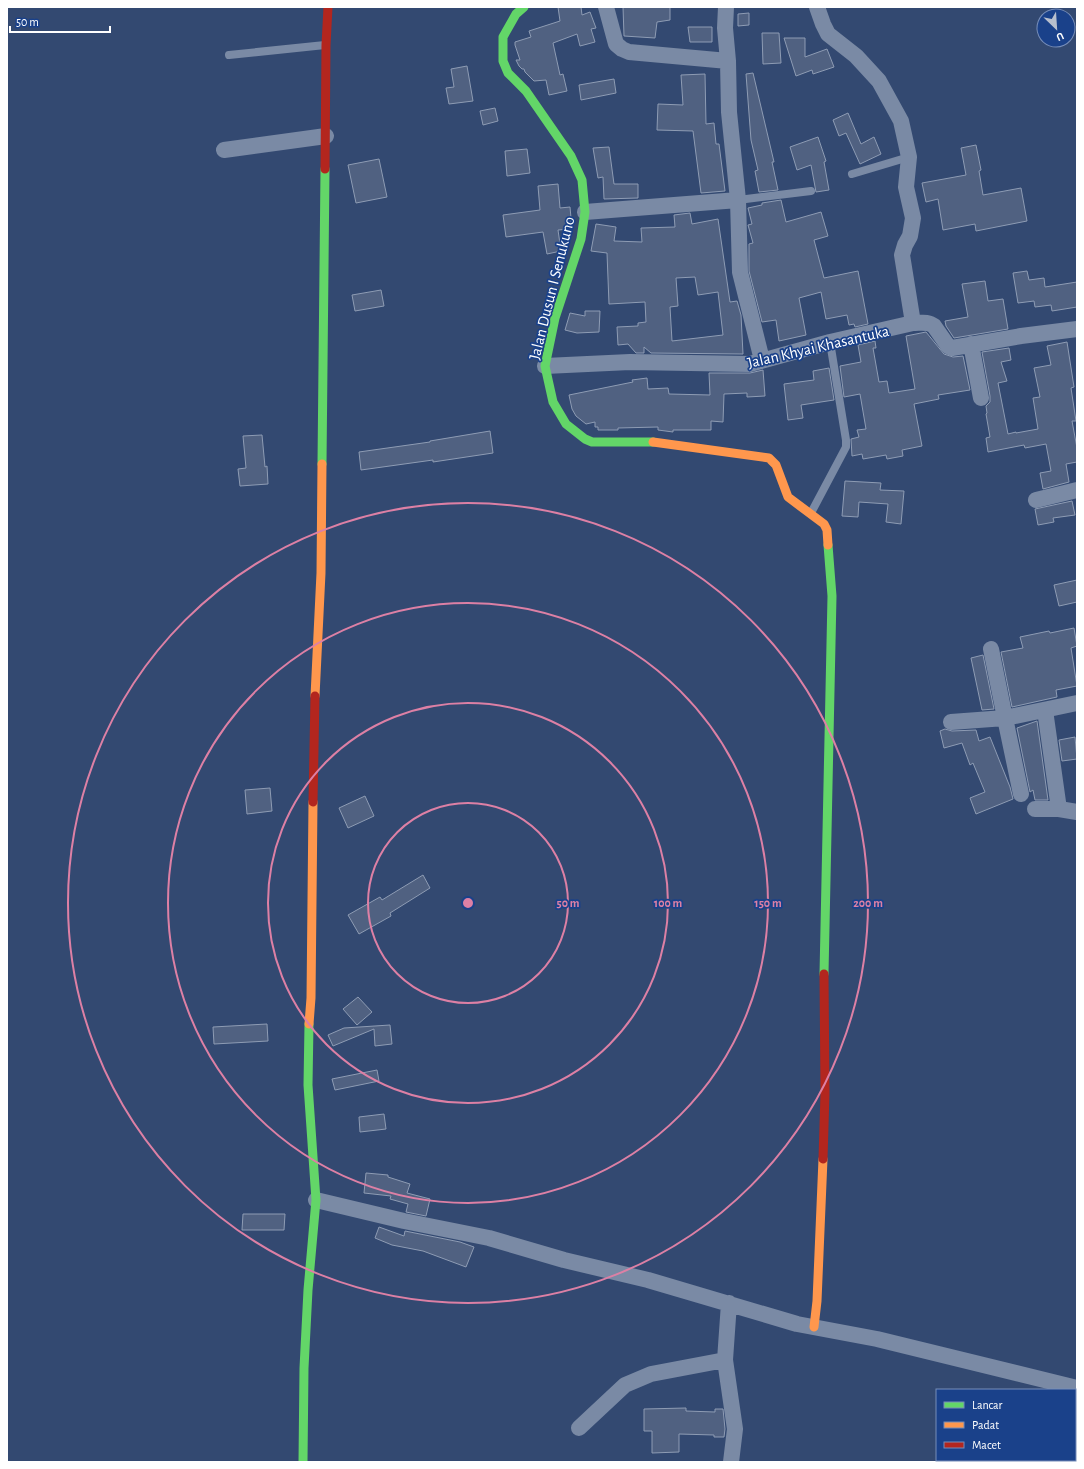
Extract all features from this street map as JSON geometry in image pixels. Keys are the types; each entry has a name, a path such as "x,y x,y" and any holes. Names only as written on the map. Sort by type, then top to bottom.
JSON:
{"street":[{"path":"303,1462 307,1298 316,1200 308,1085 308,1042 311,998 315,701 321,573 326,45 328,7"},
{"name":"Jalan Dusun I Senukuno","path":"524,7 516,14 503,36 502,61 508,72 526,91 571,156 582,180 585,212 581,238 556,318 545,366 552,402 566,424 585,439 592,442 656,442 769,458 775,463 788,497 824,524 826,530 832,596 823,1003 825,1093 821,1218 817,1301 814,1327"},
{"path":"606,7 616,44 622,50 629,52 728,61"},
{"path":"726,7 725,28 728,61 729,112 738,200 740,272 762,360"},
{"path":"817,7 828,34 856,56 879,81 900,121 909,157 906,187 913,218 910,236 902,255 913,324"},
{"path":"224,150 326,136"},
{"path":"585,212 738,200"},
{"name":"Jalan Khyai Khasantuka","path":"545,366 630,362 750,364 830,342 924,322 931,324 950,348 1077,328"},
{"path":"971,344 981,398"},
{"path":"1036,500 1077,490"},
{"path":"991,649 1021,794"},
{"path":"952,722 1005,718 1077,703"},
{"path":"1045,710 1059,809"},
{"path":"1035,809 1059,809 1077,812"},
{"path":"316,1200 404,1221 489,1238 564,1260 648,1280 797,1324 877,1339 1077,1388"},
{"path":"730,1304 725,1360 735,1429 731,1462"},
{"path":"578,1428 625,1385 650,1374 725,1360"}],"lane":[{"path":"229,55 326,45"},
{"path":"852,174 909,157"},
{"path":"738,200 810,191"},
{"path":"810,514 840,461 846,447 830,342"}],"building":[{"path":"558,7 581,7 582,15 590,12 596,28 591,29 595,42 580,46 577,34 553,43 560,75 563,74 567,91 549,95 546,80 534,81 524,69 519,66 516,60 520,60 515,42 531,37 529,31 560,21"},
{"path":"623,7 670,7 670,20 657,22 655,38 624,36"},
{"path":"749,13 749,25 738,26 738,14"},
{"path":"688,27 712,27 712,42 690,42"},
{"path":"762,33 779,33 781,63 763,64"},
{"path":"784,38 805,38 805,57 827,49 834,67 813,74 812,70 796,76"},
{"path":"467,66 473,101 449,104 446,88 454,87 451,69"},
{"path":"753,73 774,162 772,162 778,190 759,192 755,171 758,170 751,140 746,74"},
{"path":"705,74 706,124 714,123 716,144 719,144 725,191 701,193 693,131 657,130 658,104 683,105 681,75"},
{"path":"614,79 616,93 581,100 579,85"},
{"path":"495,108 498,121 483,125 480,111"},
{"path":"848,113 861,144 874,137 881,154 860,164 846,133 839,136 833,120"},
{"path":"818,137 826,161 824,162 829,190 816,192 811,165 797,170 790,147"},
{"path":"976,145 981,170 979,171 983,195 1021,188 1027,221 976,231 975,224 943,230 938,199 926,202 922,183 966,175 961,148"},
{"path":"609,147 614,184 638,184 638,198 604,199 603,177 598,178 593,148"},
{"path":"527,149 530,173 507,176 505,151"},
{"path":"379,159 387,197 356,203 348,165"},
{"path":"558,184 560,208 570,207 571,218 570,229 558,230 561,251 547,254 543,232 506,237 503,215 540,210 538,186"},
{"path":"781,200 786,222 821,212 828,236 814,240 824,278 858,271 868,324 855,327 854,324 849,325 847,315 826,319 821,292 799,298 806,335 779,341 776,320 762,322 749,271 749,244 753,243 748,225 752,224 748,208 762,205 762,203"},
{"path":"690,213 692,224 718,219 730,302 737,301 741,315 743,354 651,353 644,347 644,353 636,353 628,344 618,345 617,327 638,326 638,323 646,322 645,302 609,304 607,253 591,251 596,224 616,227 614,241 642,242 641,228 675,227 674,215","holes":["695,277 698,295 718,292 723,335 672,341 670,307 678,306 676,278"]},
{"path":"1027,271 1029,280 1044,278 1045,287 1077,282 1077,307 1052,311 1051,305 1035,307 1034,301 1018,303 1013,273"},
{"path":"985,281 988,301 1003,299 1008,329 954,338 946,326 945,321 968,317 962,284"},
{"path":"381,290 384,306 355,311 352,295"},
{"path":"585,311 600,311 599,332 577,333 565,330 570,313 585,316"},
{"path":"926,332 944,354 953,357 963,356 970,390 938,395 939,399 914,404 922,446 902,450 903,456 887,459 886,455 863,459 862,454 852,456 851,439 859,437 857,430 866,429 860,394 844,397 840,366 861,362 858,345 875,341 876,348 873,348 879,382 887,381 889,393 915,389 906,336"},
{"path":"1067,342 1074,387 1071,388 1076,421 1072,421 1077,448 1077,462 1066,464 1069,482 1043,489 1040,473 1051,471 1046,444 1025,448 1024,445 988,452 986,438 990,437 986,406 990,402 990,396 982,352 1009,348 1011,360 1001,362 1007,381 998,383 1008,434 1038,429 1033,398 1040,397 1034,368 1051,365 1047,346"},
{"path":"829,368 834,400 801,405 803,418 788,420 784,384 814,380 813,371"},
{"path":"763,370 765,396 747,397 747,393 724,394 723,422 711,421 711,430 673,430 673,432 658,430 658,427 598,430 598,427 595,427 595,422 586,424 576,416 572,409 569,395 633,382 632,380 647,378 648,389 668,388 669,394 710,395 709,373 750,373"},
{"path":"490,431 493,453 433,462 433,460 361,470 359,452 430,442"},
{"path":"262,435 268,484 240,486 238,469 246,468 243,436"},
{"path":"845,481 881,483 880,490 904,491 901,524 886,522 888,504 859,502 858,517 842,516"},
{"path":"1072,501 1075,515 1053,518 1054,522 1038,525 1035,509"},
{"path":"1077,580 1077,602 1059,606 1054,585"},
{"path":"1074,628 1077,646 1071,648 1077,686 1056,690 1057,697 1012,707 1001,652 1023,648 1020,637"},
{"path":"983,655 994,709 982,710 971,658"},
{"path":"1037,721 1048,800 1035,800 1033,790 1030,792 1017,728"},
{"path":"945,729 952,731 976,730 979,741 990,737 1010,787 1013,799 976,814 970,798 985,792 973,763 970,765 962,743 944,748 940,731"},
{"path":"1075,737 1077,759 1062,761 1059,740"},
{"path":"270,788 272,811 247,814 245,790"},
{"path":"365,796 374,816 348,828 339,808"},
{"path":"423,875 430,888 390,913 391,916 359,934 348,915 380,897 382,900"},
{"path":"358,997 372,1012 357,1025 343,1009"},
{"path":"267,1024 268,1041 214,1044 213,1027"},
{"path":"390,1025 392,1044 375,1046 374,1029 333,1046 328,1035 344,1028"},
{"path":"377,1070 379,1081 335,1090 332,1079"},
{"path":"384,1114 386,1129 360,1132 359,1117"},
{"path":"366,1173 388,1175 388,1177 410,1184 407,1193 430,1199 426,1216 406,1212 408,1204 390,1199 391,1196 364,1193"},
{"path":"243,1214 285,1214 284,1230 242,1230"},
{"path":"379,1227 404,1236 405,1231 460,1242 474,1247 466,1267 423,1251 392,1245 375,1238"},
{"path":"686,1408 686,1411 715,1412 715,1409 723,1409 725,1429 724,1437 714,1437 714,1435 679,1434 679,1452 652,1453 652,1431 644,1431 644,1409"}],"traffic: fast":[{"path":"524,7 516,14 503,37 503,61 508,73 526,91 571,156 582,180 585,212 581,239 555,318 545,366 553,402 566,424 585,439 592,442 653,442"},
{"path":"322,464 325,169"},
{"path":"824,974 832,596 828,545"},
{"path":"303,1462 304,1368 308,1290 316,1200 308,1085 309,1024"}],"traffic: slow":[{"path":"653,442 769,458 776,465 788,497 824,524 827,530 828,545"},
{"path":"315,696 321,573 322,464"},
{"path":"309,1024 311,998 313,802"},
{"path":"814,1327 817,1301 823,1159"}],"traffic: jam":[{"path":"325,169 326,45 328,7"},
{"path":"313,802 315,696"},
{"path":"823,1159 825,1093 824,974"}]}
